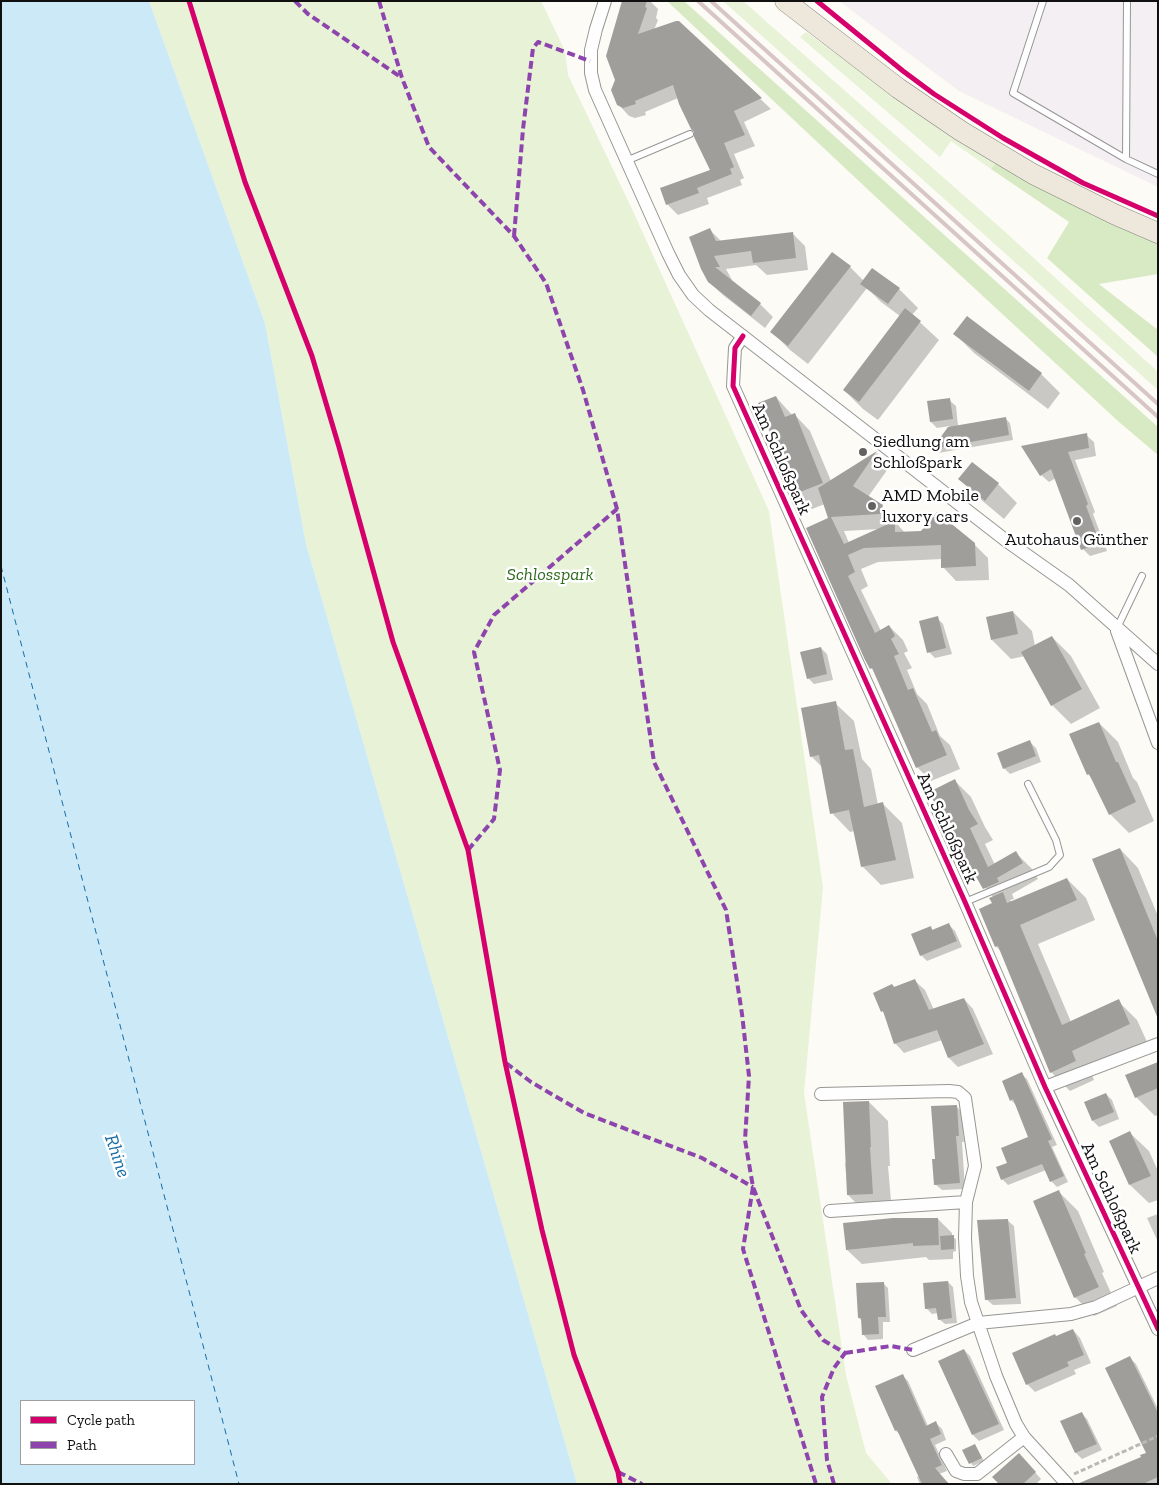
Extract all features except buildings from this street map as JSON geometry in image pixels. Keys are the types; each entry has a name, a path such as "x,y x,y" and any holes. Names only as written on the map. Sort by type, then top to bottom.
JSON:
{"main road":[{"path":"785,1 898,88 961,131 1033,174 1158,233"}],"street":[{"path":"605,1 591,50 591,73 595,90 664,246 693,296 1004,539 1069,585 1116,629 1158,664"},
{"name":"Am Schloßpark","path":"743,336 735,348 733,386 965,902 1045,1087 1158,1329"},
{"path":"1116,629 1158,743"},
{"path":"1045,1087 1158,1044"},
{"path":"821,1094 949,1091 958,1092 965,1098 975,1166 966,1202 965,1238 967,1276 971,1302 996,1376 1016,1424 1024,1437 1065,1482"},
{"path":"830,1211 966,1202"},
{"path":"913,1350 978,1323 1071,1314 1096,1307 1158,1278"},
{"path":"946,1454 956,1471 964,1474 977,1474 1024,1437"}],"lane":[{"path":"1043,1 1013,93 1126,159 1158,174"},
{"path":"1126,159 1127,1"},
{"path":"626,161 690,134"},
{"path":"1116,629 1142,576"},
{"path":"965,902 1049,866 1060,855 1056,840 1028,784"}],"path":[{"path":"189,1 245,182 312,356 340,448 393,642 468,850 505,1062 542,1230 574,1355 618,1472 620,1484"},
{"path":"1065,1482 1158,1436"}],"shaded area":[{"path":"839,1 1158,1 1158,187 959,91"}],"green space":[{"name":"Schlosspark","path":"149,1 541,1 565,51 568,75 632,209 769,511 823,887 804,1093 846,1375 866,1453 892,1484 577,1484 306,544 265,323"},
{"path":"667,1 684,1 1158,427 1158,455 1119,422"},
{"path":"723,1 743,1 1003,230 1158,372 1158,390"},
{"path":"806,32 953,136 997,162 991,169 951,141 940,157 800,37"},
{"path":"997,162 1143,238 1158,243 1158,274 1099,284 1158,330 1158,357 1047,258 1069,222 991,169"}],"water":[{"name":"Rhine","path":"1,1 149,1 265,323 306,544 577,1484 1,1484"}],"ferry route":[{"path":"1,566 239,1484"}],"railway":[{"path":"698,1 1158,417"},
{"path":"711,1 1158,404"}],"marked path":[{"path":"295,1 308,14 402,78"},
{"path":"379,1 402,78 429,147 514,236 546,283 583,390 617,509 654,762 726,910 742,1014 749,1076 745,1140 753,1187 801,1310 823,1340 845,1353 834,1368 822,1397 827,1460 834,1484"},
{"path":"514,236 523,129 533,48 538,42 590,61"},
{"path":"468,850 494,819 500,770 474,652 494,615 617,509"},
{"path":"506,1063 531,1082 584,1113 702,1158 753,1187"},
{"path":"753,1187 743,1249 816,1484"},
{"path":"845,1353 891,1346 913,1350"},
{"path":"618,1472 642,1484"}],"cycle path":[{"path":"189,1 245,182 312,356 393,642 468,850 505,1062 542,1230 574,1355 618,1472 620,1484"},
{"path":"817,1 934,94 1003,138 1083,183 1158,216"},
{"path":"743,336 735,348 733,386 965,902 1045,1087 1158,1329"}],"place":[{"name":"Siedlung am Schloßpark","path":"863,452"},
{"name":"AMD Mobile luxory cars","path":"872,506"},
{"name":"Autohaus Günther","path":"1077,521"}]}
